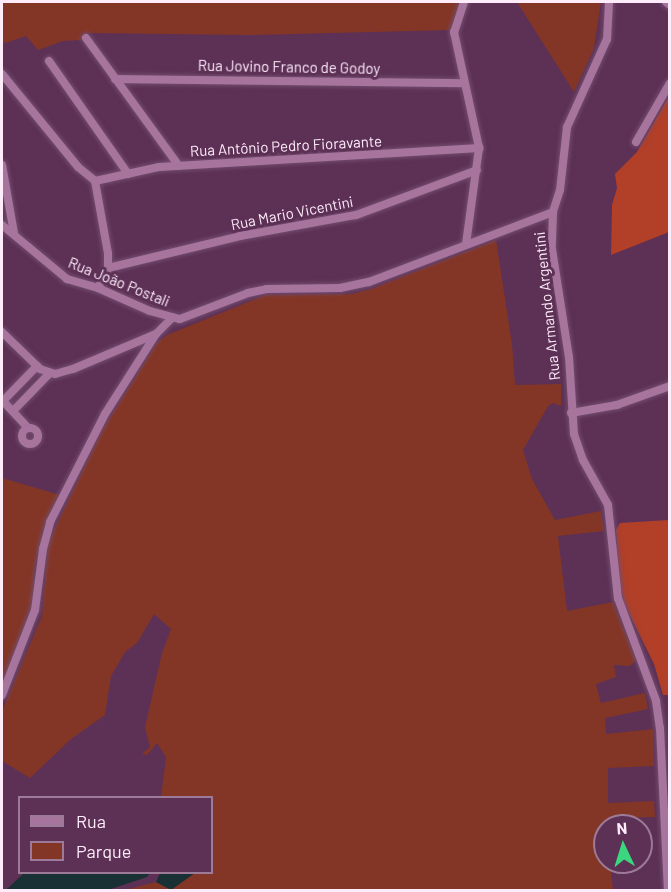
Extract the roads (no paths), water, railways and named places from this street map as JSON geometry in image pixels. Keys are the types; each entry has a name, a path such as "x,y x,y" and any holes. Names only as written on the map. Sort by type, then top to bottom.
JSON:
{"street":[{"path":"464,2 454,32 463,83 479,148 466,244"},
{"name":"Rua Armando Argentini","path":"609,2 607,39 567,127 560,190 553,212 551,229 569,357 571,413 578,446 608,505 618,598 656,701 660,728 668,891"},
{"path":"666,2 669,5"},
{"path":"86,38 179,166"},
{"path":"49,61 128,174"},
{"path":"2,74 78,166 95,181 108,253 108,268 98,288"},
{"name":"Rua Jovino Franco de Godoy","path":"115,79 463,83"},
{"path":"636,142 669,83"},
{"name":"Rua Antônio Pedro Fioravante","path":"95,181 179,166 479,148"},
{"path":"2,165 14,233"},
{"name":"Rua Mario Vicentini","path":"108,268 240,236 356,215 477,170"},
{"path":"2,695 35,610 43,549 50,522 100,423 156,334 172,318 180,319 248,293 267,289 352,287 553,212"},
{"path":"533,219 551,229"},
{"name":"Rua João Postali","path":"2,225 67,279 98,288 172,318"},
{"path":"2,332 37,366 50,373"},
{"path":"13,411 50,373 73,369 156,334"},
{"path":"28,428 2,401 37,366"},
{"path":"571,413 616,405 669,386"}]}
